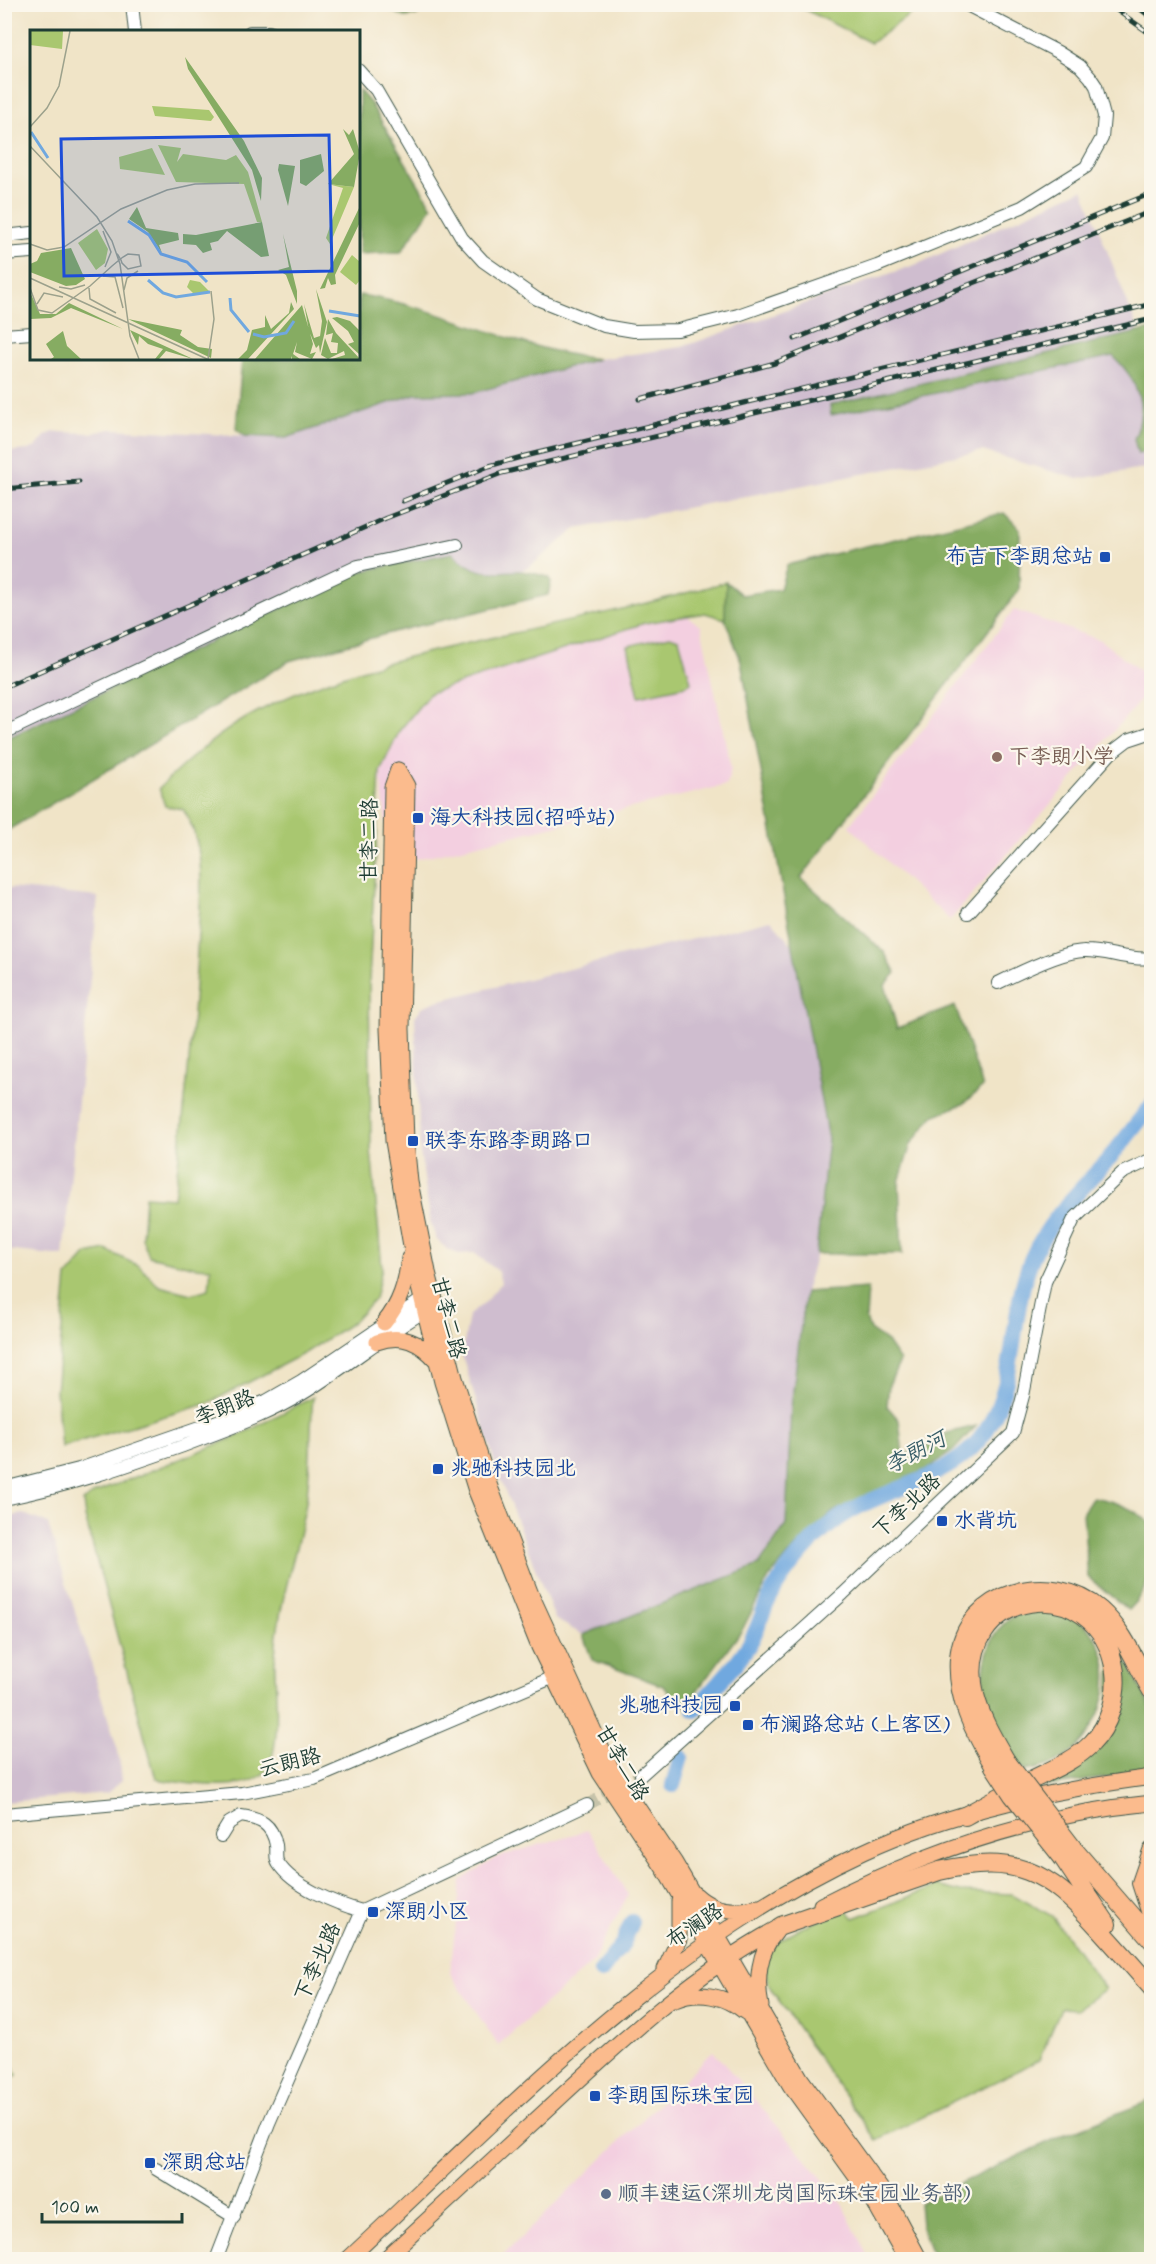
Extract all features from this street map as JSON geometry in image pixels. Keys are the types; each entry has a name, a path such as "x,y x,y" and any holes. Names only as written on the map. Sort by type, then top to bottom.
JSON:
{"highway":[{"path":"1133,1965 1069,1855 1000,1763 965,1710 959,1656 965,1636 976,1618 993,1602 1012,1592 1033,1588 1061,1589 1099,1609 1125,1642 1152,1691"},
{"path":"965,1816 1073,1758 1092,1743 1104,1724 1113,1703 1116,1680 1113,1658 1095,1623 1079,1610 1059,1603 1037,1601 1016,1604 1001,1612 987,1626 976,1647 972,1669 975,1694 1000,1763"},
{"path":"1152,1851 1143,1870 1141,1883 1152,1917"},
{"path":"1069,1855 1152,1940"},
{"path":"781,1926 939,1870 963,1865 1014,1866 1029,1870 1057,1885 1152,1988"}],"main road":[{"name":"甘李二路","path":"559,1675 489,1486 467,1421 429,1302 409,1240 393,1141 388,1029 392,787 398,770 407,786 402,1029 406,1141 417,1222 429,1302 437,1361 476,1491 559,1675 600,1773 685,1892 756,2014 790,2085 873,2200 907,2259"},
{"path":"384,1323 392,1314 402,1292 409,1240"},
{"path":"377,1342 387,1338 408,1340 428,1350 437,1361"},
{"name":"布澜路","path":"347,2259 590,2035 659,1976 712,1938 766,1905 864,1852 921,1829 1059,1790 1152,1777"},
{"path":"384,2259 607,2054 667,2003 725,1960 781,1926 858,1886 928,1855 1069,1815 1152,1803"},
{"path":"659,1976 669,1964 680,1939 681,1908 685,1892 723,1909 751,1909 766,1905"},
{"path":"667,2003 680,1998 712,1996 756,2014 760,1966 771,1937 781,1926"},
{"name":"甘李二路","path":"756,2014 886,2196 920,2259"}],"street":[{"path":"132,4 135,30"},
{"path":"360,72 376,90 462,238 483,261 537,299 604,326 634,331 678,330 738,315 877,266 1022,207 1086,167 1102,138 1104,116 1096,86 1080,66 965,4"},
{"path":"4,236 30,233"},
{"path":"4,254 30,252"},
{"path":"4,336 30,333"},
{"path":"4,733 358,566 457,545"},
{"path":"968,913 1111,753 1128,740 1152,732"},
{"path":"998,983 1035,965 1078,952 1141,960 1152,958"},
{"name":"下李北路","path":"641,1775 843,1594 1013,1433 1023,1396 1045,1282 1074,1219 1122,1173 1152,1159"},
{"name":"李朗路","path":"4,1488 79,1470 229,1417 301,1381 384,1323 429,1302"},
{"name":"李朗路","path":"4,1499 83,1480 232,1428 307,1391 429,1302"},
{"name":"云朗路","path":"4,1814 242,1794 314,1779 559,1675"},
{"name":"下李北路","path":"216,2259 269,2123 362,1911 587,1804"},
{"path":"221,1836 229,1822 241,1816 264,1821 272,1830 277,1862 285,1871 339,1905 362,1911"},
{"path":"156,2169 234,2217"}],"shaded area":[{"path":"1083,189 1151,363 1151,467 1078,479 982,451 576,529 528,568 505,574 483,573 452,553 36,723 5,739 5,452 36,447 46,435 54,432 93,433 110,429 286,438 415,394 472,393 598,359 682,347 920,263"},
{"name":"下李朗小学","path":"1014,610 1100,640 1151,679 1151,688 950,920 849,826"},
{"path":"684,614 701,626 731,769 727,785 391,865 380,771 400,730 430,693 645,623"},
{"path":"10,888 98,897 63,1256 5,1250 4,892"},
{"path":"771,920 795,948 828,1139 816,1254 805,1292 791,1408 786,1525 759,1565 583,1635 555,1619 498,1473 462,1355 469,1315 484,1303 501,1283 498,1271 474,1253 459,1254 448,1250 437,1240 431,1225 420,1151 415,1017 422,1007 437,1001"},
{"path":"24,1514 48,1524 118,1751 122,1780 107,1793 5,1802 5,1517"},
{"path":"588,1830 628,1895 593,1962 498,2045 450,1973 461,1880 498,1857"},
{"name":"李朗国际珠宝园","path":"713,2051 839,2198 869,2259 499,2259"}],"green space":[{"path":"796,4 924,4 871,43 796,5"},
{"path":"377,5 419,5 418,15 405,17"},
{"path":"1130,5 1151,5 1151,18"},
{"path":"360,91 371,104 432,207 401,252 360,254"},
{"path":"360,295 419,308 538,347 598,359 472,393 415,394 286,438 245,436 236,429 242,360 360,360"},
{"path":"1151,329 1151,450 1138,454 1134,439 1140,416 1138,394 1129,374 1113,356 831,415 830,405"},
{"path":"1004,513 1020,529 1019,590 801,878 884,952 896,973 885,985 897,1028 955,1006 983,1087 963,1104 933,1116 911,1144 899,1182 902,1254 816,1254 828,1139 741,661 725,619 726,582 742,595 780,589 787,565"},
{"path":"452,553 468,565 482,571 524,571 549,577 551,582 548,595 397,631 289,661 5,832 5,739 358,572"},
{"path":"726,582 725,619 705,613 645,623 430,693 400,730 380,771 369,981 371,1150 382,1268 375,1299 353,1322 305,1353 209,1403 61,1447 56,1391 67,1277 87,1254 106,1250 139,1266 159,1286 191,1294 209,1289 211,1268 195,1267 149,1256 142,1238 145,1196 174,1198 191,1044 201,897 200,860 191,825 183,809 165,806 159,788 194,756 245,719 288,697 348,674 411,656 616,610"},
{"path":"670,636 679,639 691,682 685,686 639,696 628,646"},
{"path":"868,1288 866,1319 870,1330 887,1342 900,1361 889,1385 887,1406 899,1420 903,1455 932,1444 947,1433 976,1426 953,1451 925,1470 833,1512 794,1549 769,1578 742,1630 685,1707 663,1686 592,1660 583,1635 759,1565 786,1525 791,1408 805,1292"},
{"path":"313,1397 306,1502 278,1626 275,1667 276,1738 269,1765 263,1774 254,1780 227,1785 180,1783 156,1779 85,1517 83,1502 95,1493 238,1436"},
{"path":"1093,1497 1124,1506 1151,1524 1152,1561 1148,1581 1144,1591 1128,1610 1088,1577 1083,1512"},
{"path":"1053,1608 1079,1621 1092,1632 1101,1648 1106,1667 1106,1686 1102,1705 1094,1723 1071,1753 1055,1763 1024,1771 1002,1741 989,1716 984,1684 986,1658 996,1634 1013,1617 1027,1611"},
{"path":"1113,1635 1151,1708 1151,1771 1041,1787 1068,1771 1107,1728"},
{"path":"937,1886 960,1892 1012,1894 1052,1916 1105,1989 1077,2009 1061,2008 1039,2060 876,2140 771,1989 766,1972 767,1957 786,1936 801,1928 847,1910 854,1918"},
{"path":"8,2057 17,2075 5,2082 5,2058"},
{"path":"1151,2100 1151,2259 934,2259 921,2225 919,2203 1063,2135"}],"waterway":[{"name":"李朗河","path":"695,1710 744,1652 753,1638 776,1587 798,1556 816,1538 834,1522 853,1510 956,1462 973,1447 987,1429 1004,1388 1025,1279 1039,1244 1065,1207 1112,1155 1152,1105"},
{"name":"李朗河","path":"673,1785 681,1757"},
{"name":"李朗河","path":"601,1972 623,1943 632,1922"}],"tunnel":[{"path":"587,1805 641,1775"}],"railway":[{"path":"1108,4 1152,35"},
{"path":"1134,4 1152,18"},
{"path":"795,339 1152,193"},
{"path":"640,399 775,363 1152,211"},
{"path":"403,501 489,466 525,456 1152,304"},
{"path":"4,687 386,518 502,473 1152,319"},
{"path":"4,489 79,482"}],"place":[{"name":"布吉下李朗总站","path":"1105,557"},
{"name":"下李朗小学","path":"997,757"},
{"name":"海大科技园(招呼站)","path":"418,818"},
{"name":"联李东路李朗路口","path":"413,1141"},
{"name":"兆驰科技园北","path":"438,1469"},
{"name":"水背坑","path":"942,1521"},
{"name":"兆驰科技园","path":"735,1706"},
{"name":"布澜路总站 (上客区)","path":"748,1725"},
{"name":"深朗小区","path":"373,1912"},
{"name":"李朗国际珠宝园","path":"595,2096"},
{"name":"深朗总站","path":"150,2163"},
{"name":"顺丰速运(深圳龙岗国际珠宝园业务部)","path":"606,2194"}]}
